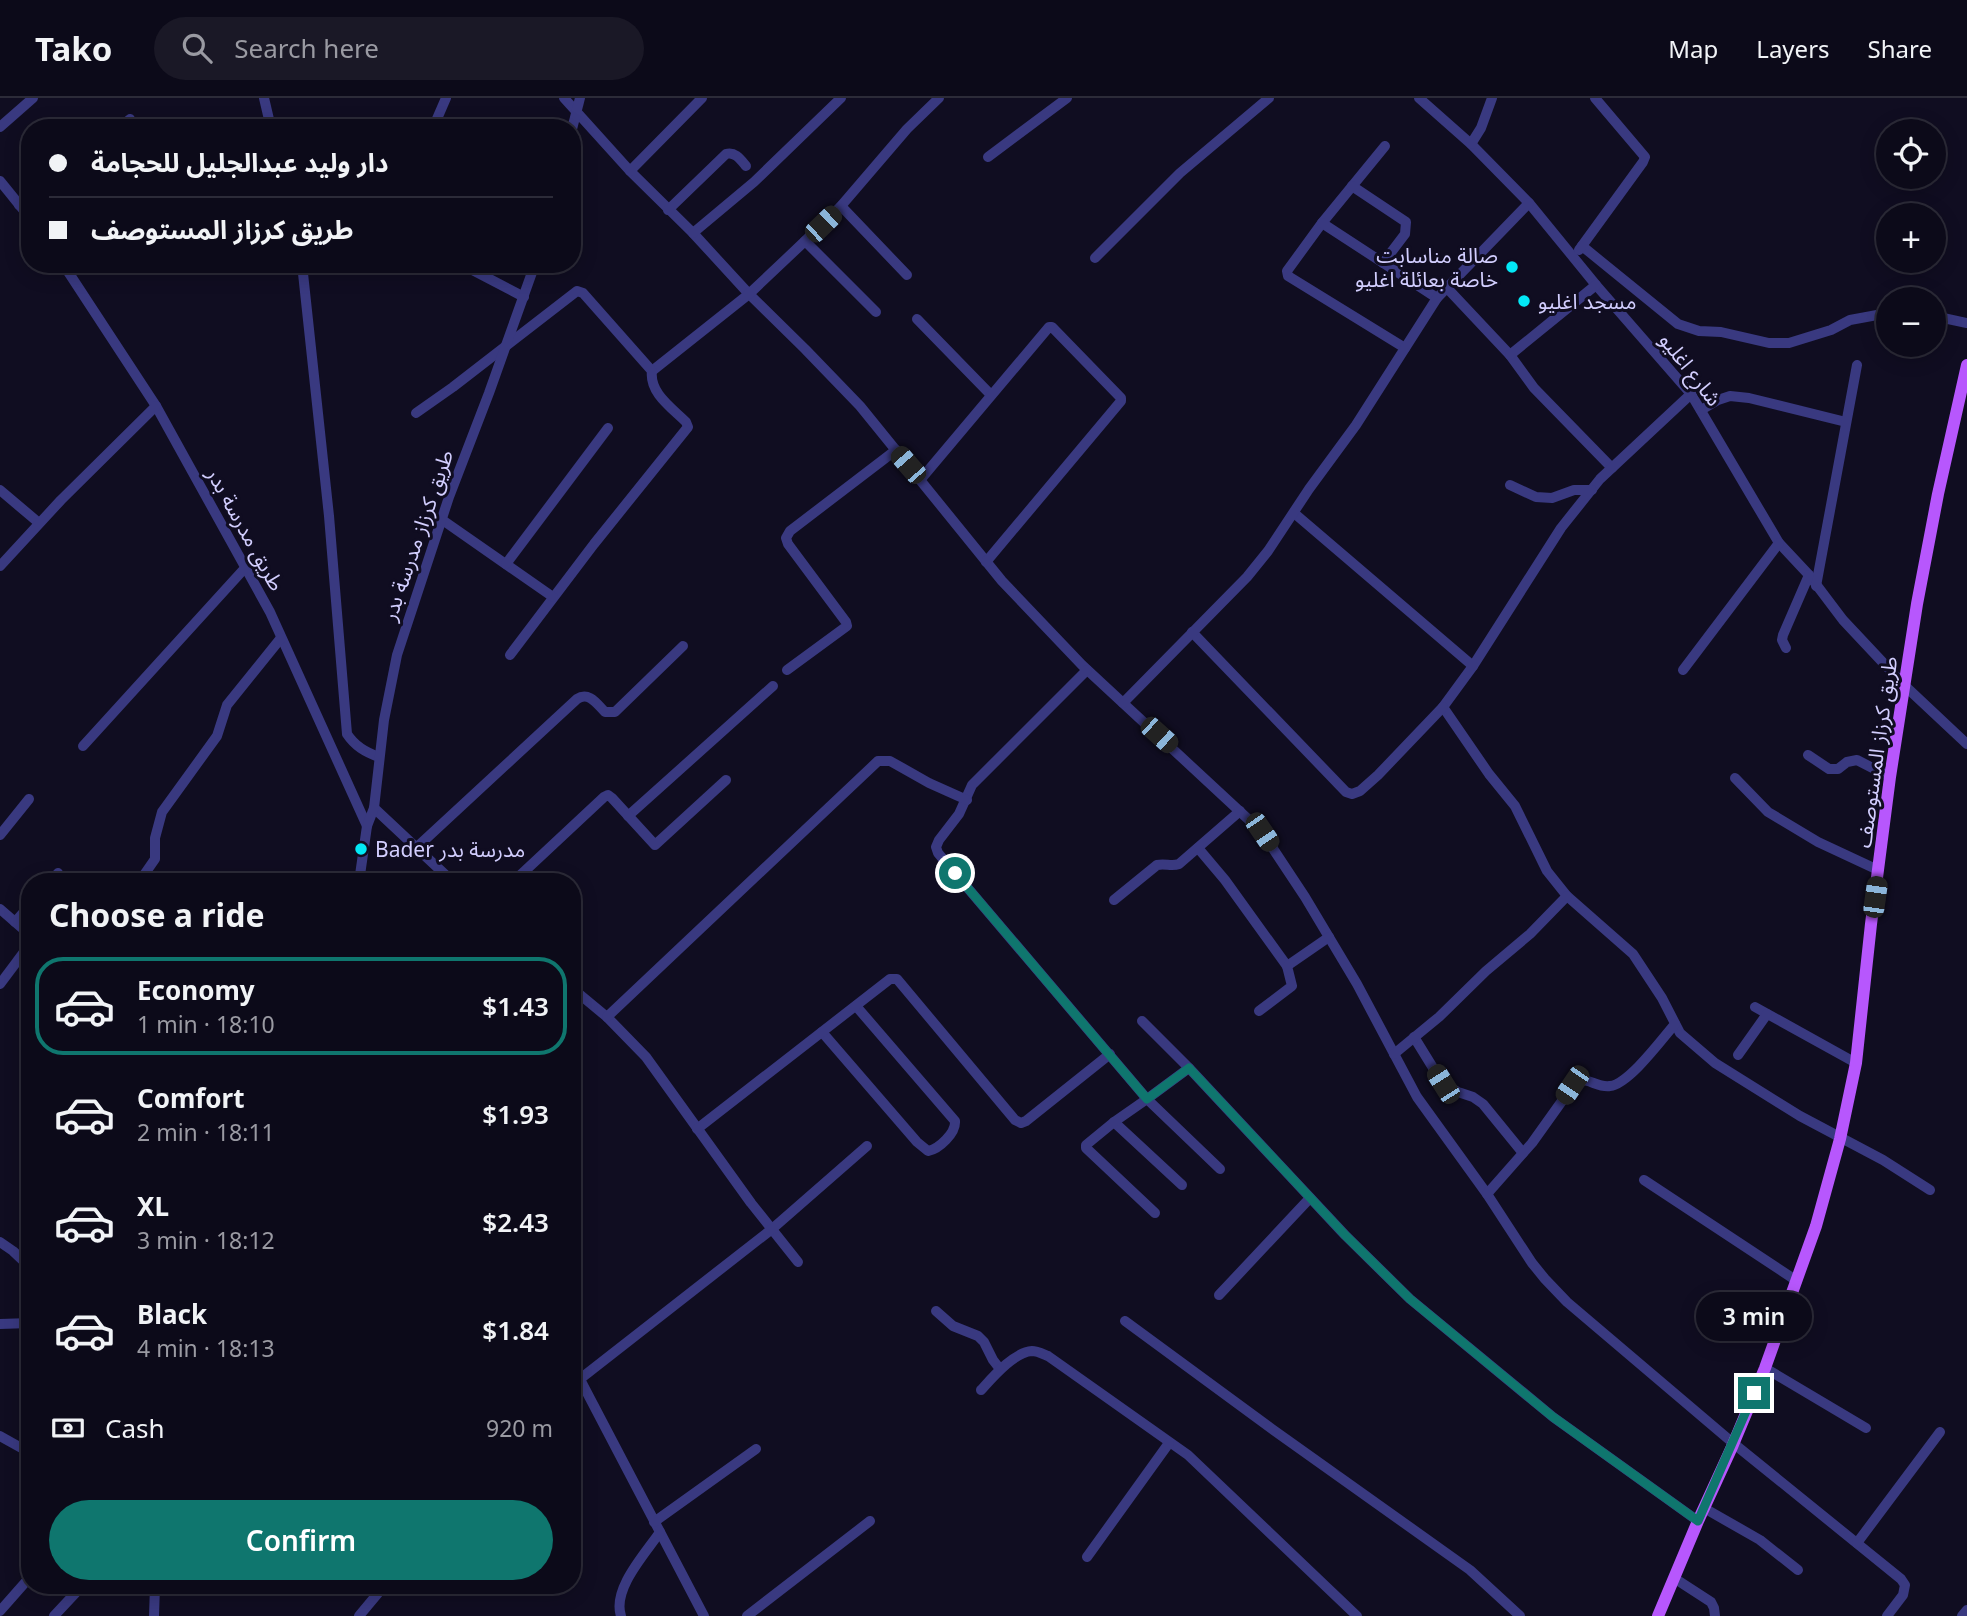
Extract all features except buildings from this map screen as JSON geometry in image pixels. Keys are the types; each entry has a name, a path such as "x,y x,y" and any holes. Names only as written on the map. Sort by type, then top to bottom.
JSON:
{"main road":[{"name":"طريق كرزاز المستوصف","path":"1658,1616 1765,1368 1816,1226 1840,1139 1856,1063 1878,870 1904,685 1922,580 1963,399 1967,365"}],"street":[{"path":"0,127 33,98"},
{"path":"264,98 269,119"},
{"path":"564,98 749,294 860,406 1002,581 1087,670 1262,832 1306,897 1357,984 1417,1097 1487,1194 1532,1263 1567,1302 1905,1585 1903,1595 1887,1616"},
{"path":"575,119 580,98"},
{"path":"630,170 702,98"},
{"path":"693,233 754,182 841,98"},
{"path":"510,655 688,426 655,390 651,381 652,371 749,294 805,241 841,206 898,138 939,98"},
{"path":"988,157 1067,98"},
{"path":"1095,258 1180,173 1269,98"},
{"name":"شارع اغليو","path":"1419,98 1471,144 1529,203 1575,257 1691,394 1779,543 1809,575 1843,620 1904,685 1967,744"},
{"path":"1471,144 1481,128 1492,98"},
{"path":"1575,257 1645,157 1595,98"},
{"path":"437,119 445,99"},
{"path":"1385,146 1287,271 1288,276 1405,348"},
{"path":"668,209 726,154 735,155 746,166"},
{"path":"0,181 21,207"},
{"path":"1352,186 1406,222 1405,234 1383,263"},
{"path":"1124,703 1247,577 1356,425 1437,298 1529,203"},
{"path":"841,206 907,275"},
{"path":"1322,223 1437,298"},
{"path":"805,241 876,312"},
{"path":"1582,246 1678,324 1699,331 1721,332 1769,342 1789,342 1830,330 1850,320 1876,315"},
{"name":"طريق مدرسة بدر","path":"69,273 156,406 270,612 368,826"},
{"path":"303,273 329,516 347,734 353,743 364,751 379,757"},
{"path":"478,273 524,297"},
{"name":"طريق كرزاز مدرسة بدر","path":"361,873 368,826 374,808 379,757 397,655 441,519 533,273"},
{"path":"1510,355 1596,285"},
{"path":"1447,288 1510,355 1534,388 1612,468"},
{"path":"416,413 577,291 583,292 652,371"},
{"path":"917,319 991,395"},
{"path":"1946,319 1967,323"},
{"path":"921,479 1049,327 1052,327 1122,400 986,562"},
{"path":"1816,586 1857,365"},
{"path":"1192,632 1346,792 1352,794 1360,791 1443,707 1473,666 1561,528 1592,490 1691,394"},
{"path":"1701,410 1730,396 1749,398 1846,422"},
{"path":"0,566 156,406"},
{"path":"506,565 608,428"},
{"path":"787,670 847,626 786,538 790,531 896,450"},
{"path":"1510,485 1536,497 1552,498 1574,490 1592,490"},
{"path":"0,490 39,523"},
{"path":"1294,513 1473,666"},
{"path":"441,519 553,597"},
{"path":"1683,670 1779,543"},
{"path":"83,746 245,568"},
{"path":"1786,648 1783,635 1809,575"},
{"path":"145,873 155,859 155,838 162,813 217,736 227,705 281,638"},
{"path":"416,848 582,695 588,696 606,712 615,712 683,646"},
{"path":"1087,670 972,785 960,814 936,847 938,853 1147,1099 1220,1169"},
{"path":"628,816 773,686"},
{"path":"1443,707 1489,774 1515,806 1541,861 1567,896 1633,954 1662,998 1680,1032 1715,1063 1800,1116 1883,1160 1930,1190"},
{"path":"1808,755 1829,769 1838,769 1847,762 1857,760 1890,777"},
{"path":"607,1017 878,761 890,761 967,800"},
{"path":"1735,778 1768,813 1818,842 1878,870"},
{"path":"523,873 604,797 612,798 655,845 726,780"},
{"path":"0,835 29,799"},
{"path":"374,808 443,873"},
{"path":"1114,900 1154,867 1163,863 1172,867 1180,864 1240,811"},
{"path":"1198,848 1225,880 1287,966 1292,986 1259,1011"},
{"path":"363,862 366,873"},
{"path":"1394,1054 1530,934 1567,896"},
{"path":"0,909 21,927"},
{"path":"15,922 21,915"},
{"path":"1287,966 1329,937"},
{"path":"0,984 21,956"},
{"path":"697,1129 890,979 897,979 1015,1121 1026,1121 1110,1054"},
{"path":"581,995 607,1017 646,1057 798,1262"},
{"path":"822,1032 917,1142 928,1151 935,1149 954,1130 955,1121 856,1006"},
{"path":"1755,1007 1856,1063"},
{"path":"1738,1055 1767,1014"},
{"path":"1142,1021 1410,1299 1553,1417 1698,1521"},
{"path":"1487,1194 1523,1153 1577,1080 1583,1079 1600,1086 1612,1086 1624,1081 1675,1024"},
{"path":"1414,1037 1443,1084 1474,1097 1483,1104 1523,1153"},
{"path":"1155,1213 1086,1149 1086,1145 1189,1068"},
{"path":"1114,1122 1182,1185"},
{"path":"581,1378 772,1229 867,1146"},
{"path":"1644,1180 1797,1281"},
{"path":"1219,1295 1310,1198"},
{"path":"0,1242 21,1259"},
{"path":"936,1311 953,1326 978,1336 1000,1369"},
{"path":"1125,1321 1470,1570 1520,1616"},
{"path":"0,1324 21,1323"},
{"path":"981,1390 1000,1369 1024,1353 1033,1351 1048,1356 1188,1455 1345,1612 1357,1616"},
{"path":"1765,1368 1866,1428"},
{"path":"581,1381 704,1616"},
{"path":"1857,1544 1940,1432"},
{"path":"0,1436 21,1448"},
{"path":"1087,1557 1169,1443"},
{"path":"654,1522 756,1449"},
{"path":"1703,1508 1760,1540 1798,1570"},
{"path":"747,1616 870,1521"},
{"path":"621,1616 618,1609 624,1584 660,1532"},
{"path":"1674,1578 1711,1602 1715,1616"},
{"path":"0,1611 21,1587"},
{"path":"54,1616 75,1594"},
{"path":"154,1616 155,1594"},
{"path":"359,1616 377,1594"},
{"path":"1962,1616 1967,1610"}],"place":[{"name":"صالة مناسابت خاصة بعائلة اغليو","path":"1512,267"},
{"name":"مسجد اغليو","path":"1524,301"},
{"name":"Bader مدرسة بدر","path":"361,849"}],"route":[{"path":"955,873 1147,1099 1189,1068 1345,1235 1410,1299 1553,1417 1698,1521 1754,1393"}]}
